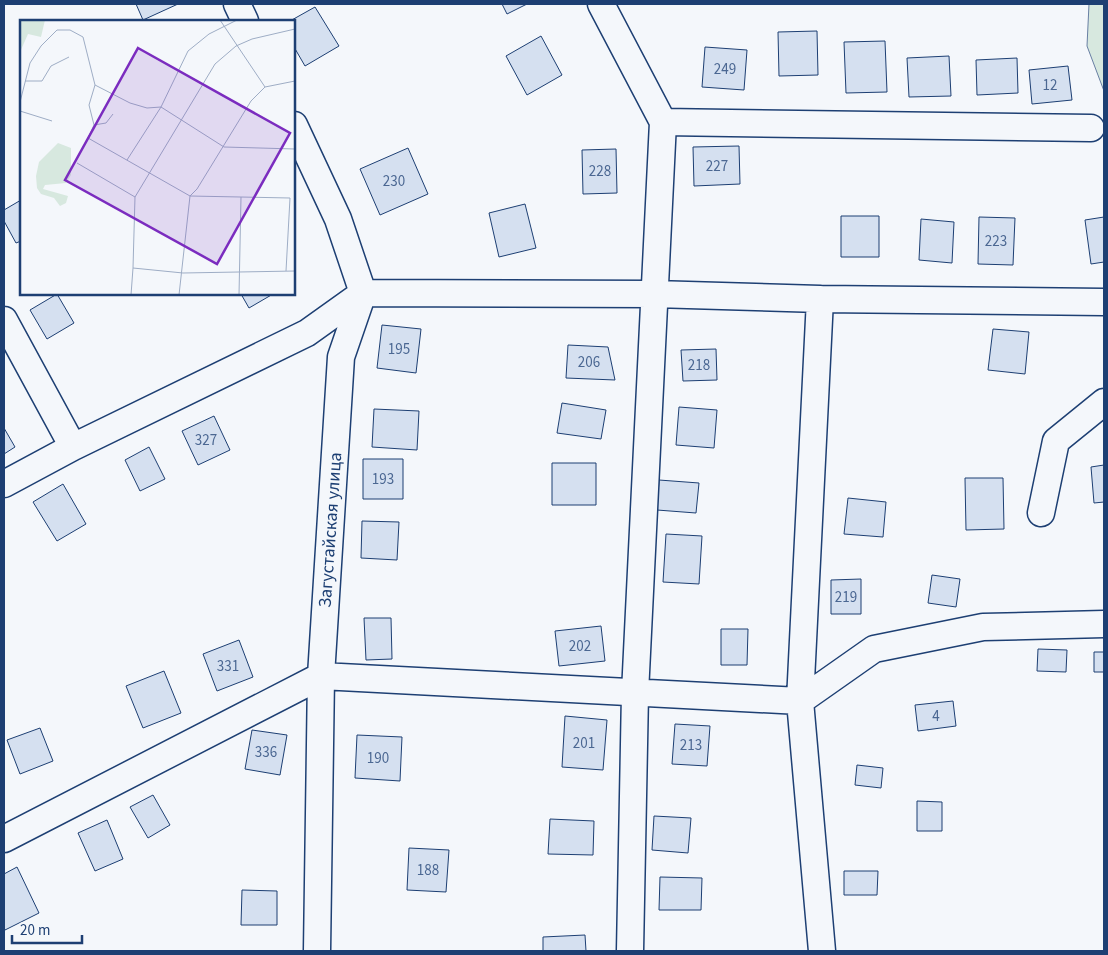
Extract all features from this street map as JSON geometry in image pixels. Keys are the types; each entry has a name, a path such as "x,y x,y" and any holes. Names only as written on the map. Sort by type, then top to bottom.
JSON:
{"street":[{"path":"237,4 245,20"},
{"path":"601,4 663,122 635,693 630,951"},
{"path":"663,122 1091,128"},
{"path":"295,128 338,220 363,293"},
{"path":"4,484 73,447 307,333 363,293 654,294 820,299 1104,302"},
{"name":"Загустайская улица","path":"317,951 321,676 341,357 363,293"},
{"path":"820,299 800,701 822,951"},
{"path":"4,320 73,447"},
{"path":"1041,513 1056,441 1104,402"},
{"path":"4,839 321,676 800,701 874,649 983,627 1104,624"}],"shaded area":[{"path":"1089,4 1104,4 1104,91 1087,46"}],"building":[{"path":"136,4 178,4 143,20"},
{"path":"502,4 527,4 507,14"},
{"path":"315,7 339,46 305,66 295,49 295,20 292,20"},
{"path":"817,31 818,75 779,76 778,32"},
{"path":"541,36 562,75 527,95 506,56"},
{"path":"885,41 887,92 846,93 844,42"},
{"path":"705,47 747,50 744,90 702,87"},
{"path":"949,56 951,96 909,97 907,58"},
{"path":"1017,58 1018,93 977,95 976,60"},
{"path":"1068,66 1072,100 1032,104 1029,70"},
{"path":"739,146 740,184 694,186 693,147"},
{"path":"408,148 428,194 380,215 360,169"},
{"path":"616,149 617,193 583,194 582,150"},
{"path":"20,201 20,241 16,243 4,221 4,210"},
{"path":"525,204 536,248 499,257 489,213"},
{"path":"841,216 879,216 879,257 841,257"},
{"path":"979,217 1015,218 1013,265 978,264"},
{"path":"1104,217 1104,262 1091,264 1085,220"},
{"path":"921,219 954,222 952,263 919,260"},
{"path":"58,295 74,323 47,339 30,310"},
{"path":"242,295 271,295 249,308"},
{"path":"382,325 421,329 416,373 377,368"},
{"path":"993,329 1029,332 1025,374 988,370"},
{"path":"568,345 608,347 615,380 566,378"},
{"path":"716,349 717,380 683,381 681,350"},
{"path":"562,403 606,410 601,439 557,433"},
{"path":"679,407 717,410 714,448 676,445"},
{"path":"374,409 419,411 417,450 372,447"},
{"path":"214,416 230,450 198,465 182,431"},
{"path":"4,428 15,447 4,454"},
{"path":"149,447 165,479 140,491 125,460"},
{"path":"363,459 403,459 403,499 363,499"},
{"path":"552,463 596,463 596,505 552,505"},
{"path":"1104,465 1104,502 1094,503 1091,467"},
{"path":"965,478 1003,478 1004,529 966,530"},
{"path":"659,480 699,483 696,513 657,510"},
{"path":"63,484 86,524 57,541 33,502"},
{"path":"848,498 886,502 883,537 844,534"},
{"path":"362,521 399,522 397,560 361,558"},
{"path":"666,534 702,536 699,584 663,582"},
{"path":"932,575 960,579 956,607 928,603"},
{"path":"861,579 861,614 831,614 831,580"},
{"path":"364,618 391,618 392,659 366,660"},
{"path":"601,626 605,661 559,666 555,631"},
{"path":"721,629 748,629 747,665 721,665"},
{"path":"239,640 253,677 217,691 203,654"},
{"path":"1038,649 1067,650 1066,672 1037,671"},
{"path":"1094,652 1104,652 1104,672 1094,672"},
{"path":"164,671 181,713 143,728 126,686"},
{"path":"953,701 956,726 918,731 915,705"},
{"path":"565,716 607,720 603,770 562,767"},
{"path":"675,724 710,726 707,766 672,764"},
{"path":"40,728 53,761 20,774 7,740"},
{"path":"252,730 287,735 280,775 245,769"},
{"path":"357,735 402,737 400,781 355,778"},
{"path":"857,765 883,768 881,788 855,785"},
{"path":"153,795 170,825 148,838 130,807"},
{"path":"917,801 942,802 942,831 917,831"},
{"path":"654,816 691,818 688,853 652,850"},
{"path":"550,819 594,821 593,855 548,854"},
{"path":"107,820 123,859 95,871 78,833"},
{"path":"409,848 449,850 446,892 407,890"},
{"path":"17,867 39,913 5,930 4,874"},
{"path":"844,871 878,871 877,895 844,895"},
{"path":"660,877 702,878 701,910 659,910"},
{"path":"242,890 277,891 277,925 241,925"},
{"path":"585,935 586,951 543,951 543,937"}]}
